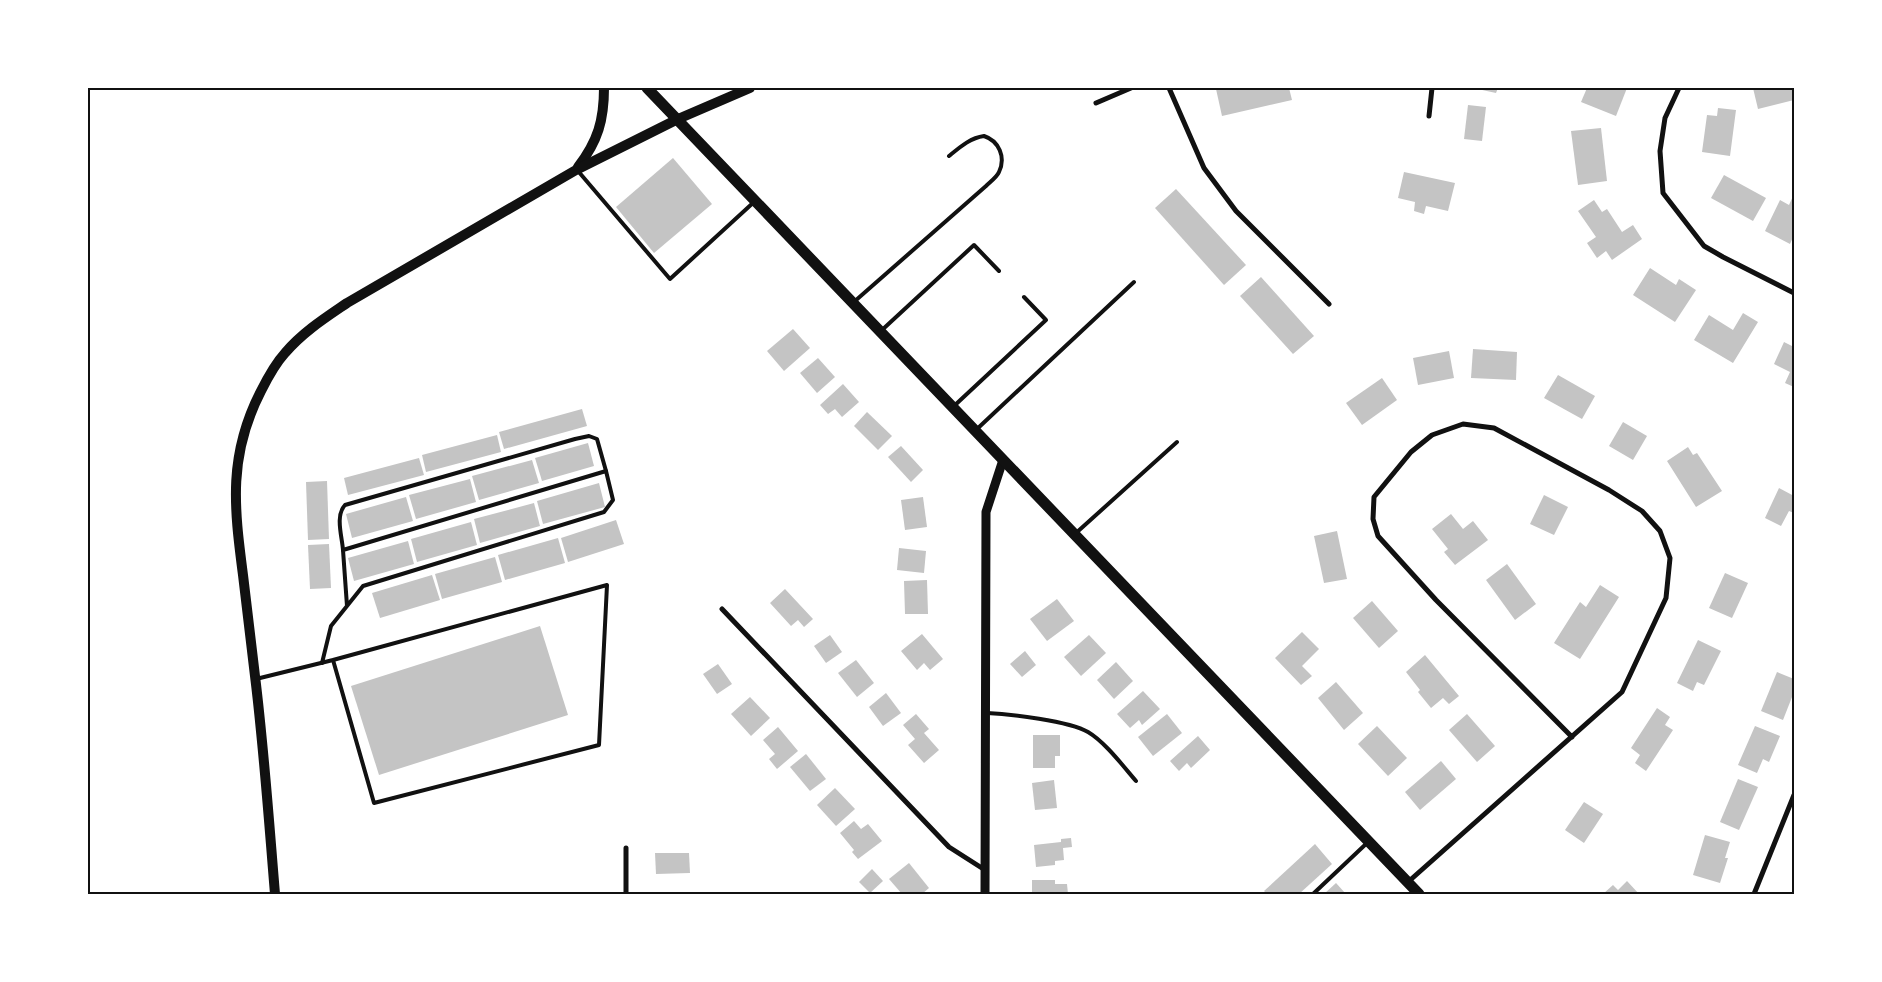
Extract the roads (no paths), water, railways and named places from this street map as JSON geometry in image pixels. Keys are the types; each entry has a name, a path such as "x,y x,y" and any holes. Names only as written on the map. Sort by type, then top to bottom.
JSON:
{"main road":[{"path":"576,170 590,152 598,134 604,111 604,88"},
{"path":"647,88 1419,894"},
{"path":"275,894 256,679 236,523 235,484 240,446 245,428 252,409 274,366 315,324 339,308 576,170 678,119 750,88"}],"street":[{"path":"1096,103 1131,88"},
{"path":"1169,88 1204,168 1236,211 1329,304"},
{"path":"1429,116 1432,88"},
{"path":"1679,88 1665,118 1660,150 1663,193 1704,246 1794,294"},
{"path":"1407,882 1572,737 1622,692 1666,598 1670,558 1660,532 1642,511 1609,490 1494,428 1463,424 1432,434 1411,452 1374,497 1372,519 1378,536 1436,600 1572,737"},
{"path":"985,894 986,512 1003,460"},
{"path":"722,609 948,847 984,870"},
{"path":"1754,894 1794,796"},
{"path":"626,848 626,894"}],"lane":[{"path":"853,303 999,173 1002,164 1002,157 998,146 993,140 984,136 973,139 961,146 950,156"},
{"path":"576,170 670,279 755,200"},
{"path":"881,332 974,245 999,271"},
{"path":"976,431 1134,282"},
{"path":"952,407 1046,320 1024,297"},
{"path":"322,663 331,626 347,606 363,586 604,512 613,500 597,439 589,436 345,505 341,510 340,520 347,606"},
{"path":"1074,535 1177,442"},
{"path":"343,550 606,471"},
{"path":"256,679 322,663 607,585 599,745 374,802 333,660"},
{"path":"985,713 1004,713 1071,726 1088,733 1098,740 1136,781"},
{"path":"1313,894 1368,842"}]}
